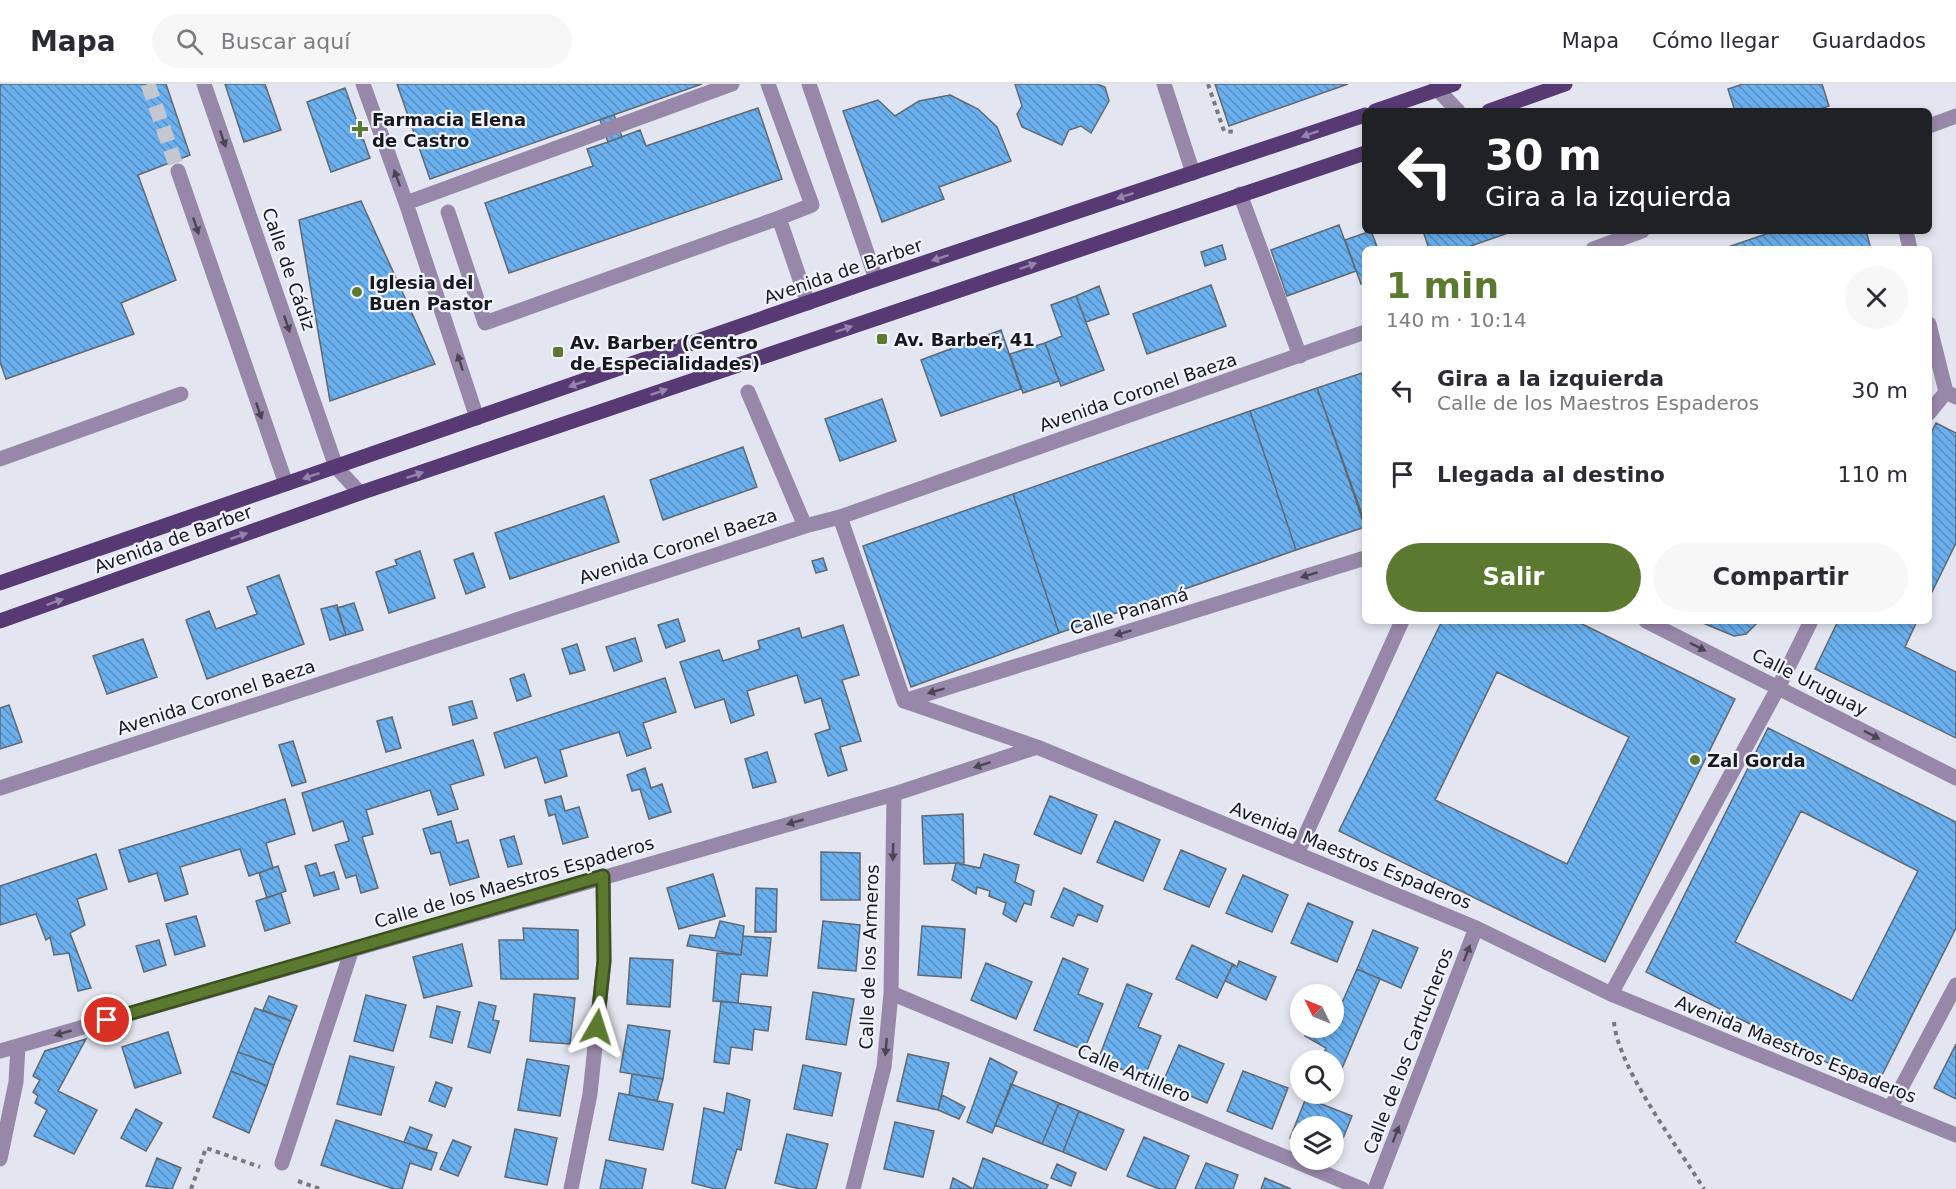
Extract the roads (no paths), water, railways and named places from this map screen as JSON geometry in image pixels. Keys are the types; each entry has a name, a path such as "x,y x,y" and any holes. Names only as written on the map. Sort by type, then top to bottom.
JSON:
{"main road":[{"path":"1384,108 1437,87 1454,84"},
{"path":"1497,108 1565,84"},
{"name":"Avenida de Barber","path":"0,583 876,279 1362,116"},
{"name":"Avenida de Barber","path":"0,621 360,494 1362,154"}],"street":[{"name":"Calle de Cádiz","path":"204,84 336,467"},
{"path":"363,84 406,203 477,418"},
{"path":"406,203 732,84"},
{"path":"448,212 485,323 812,205 768,84"},
{"path":"809,84 876,279"},
{"path":"1164,84 1193,173"},
{"path":"1437,87 1455,108"},
{"path":"1932,125 1956,116"},
{"path":"178,171 286,484"},
{"path":"1240,194 1300,356"},
{"path":"779,218 808,303"},
{"path":"1601,246 1634,234"},
{"name":"Avenida Coronel Baeza","path":"0,789 805,526 840,517 1362,333"},
{"path":"1932,334 1951,395"},
{"path":"748,392 805,526"},
{"path":"0,459 181,394"},
{"path":"1932,396 1951,395"},
{"path":"1932,411 1951,395"},
{"path":"336,467 360,494"},
{"path":"840,517 904,700"},
{"name":"Calle Panamá","path":"904,700 1362,559"},
{"path":"1297,854 1400,624"},
{"name":"Calle Uruguay","path":"1652,624 1956,778"},
{"path":"1611,994 1778,688 1810,624"},
{"name":"Avenida Maestros Espaderos","path":"904,700 1037,747 1476,928 1611,994 1891,1107 1956,1136"},
{"name":"Calle de los Maestros Espaderos","path":"0,1051 894,794 1037,747"},
{"name":"Calle de los Armeros","path":"853,1189 884,1067 891,993 894,794"},
{"path":"571,1189 590,1094 604,961 603,876"},
{"name":"Calle de los Cartucheros","path":"1375,1189 1476,928"},
{"path":"282,1163 352,949"},
{"path":"1891,1107 1956,985"},
{"name":"Calle Artillero","path":"891,993 1362,1189"},
{"path":"0,1159 16,1082 18,1046"}],"tunnel":[{"path":"148,84 178,171"}],"place":[{"name":"Farmacia Elena de Castro","path":"360,129"},
{"name":"Iglesia del Buen Pastor","path":"357,292"},
{"name":"Av. Barber, 41","path":"882,339"},
{"name":"Av. Barber (Centro de Especialidades)","path":"558,352"},
{"name":"Zal Gorda","path":"1695,760"}]}
